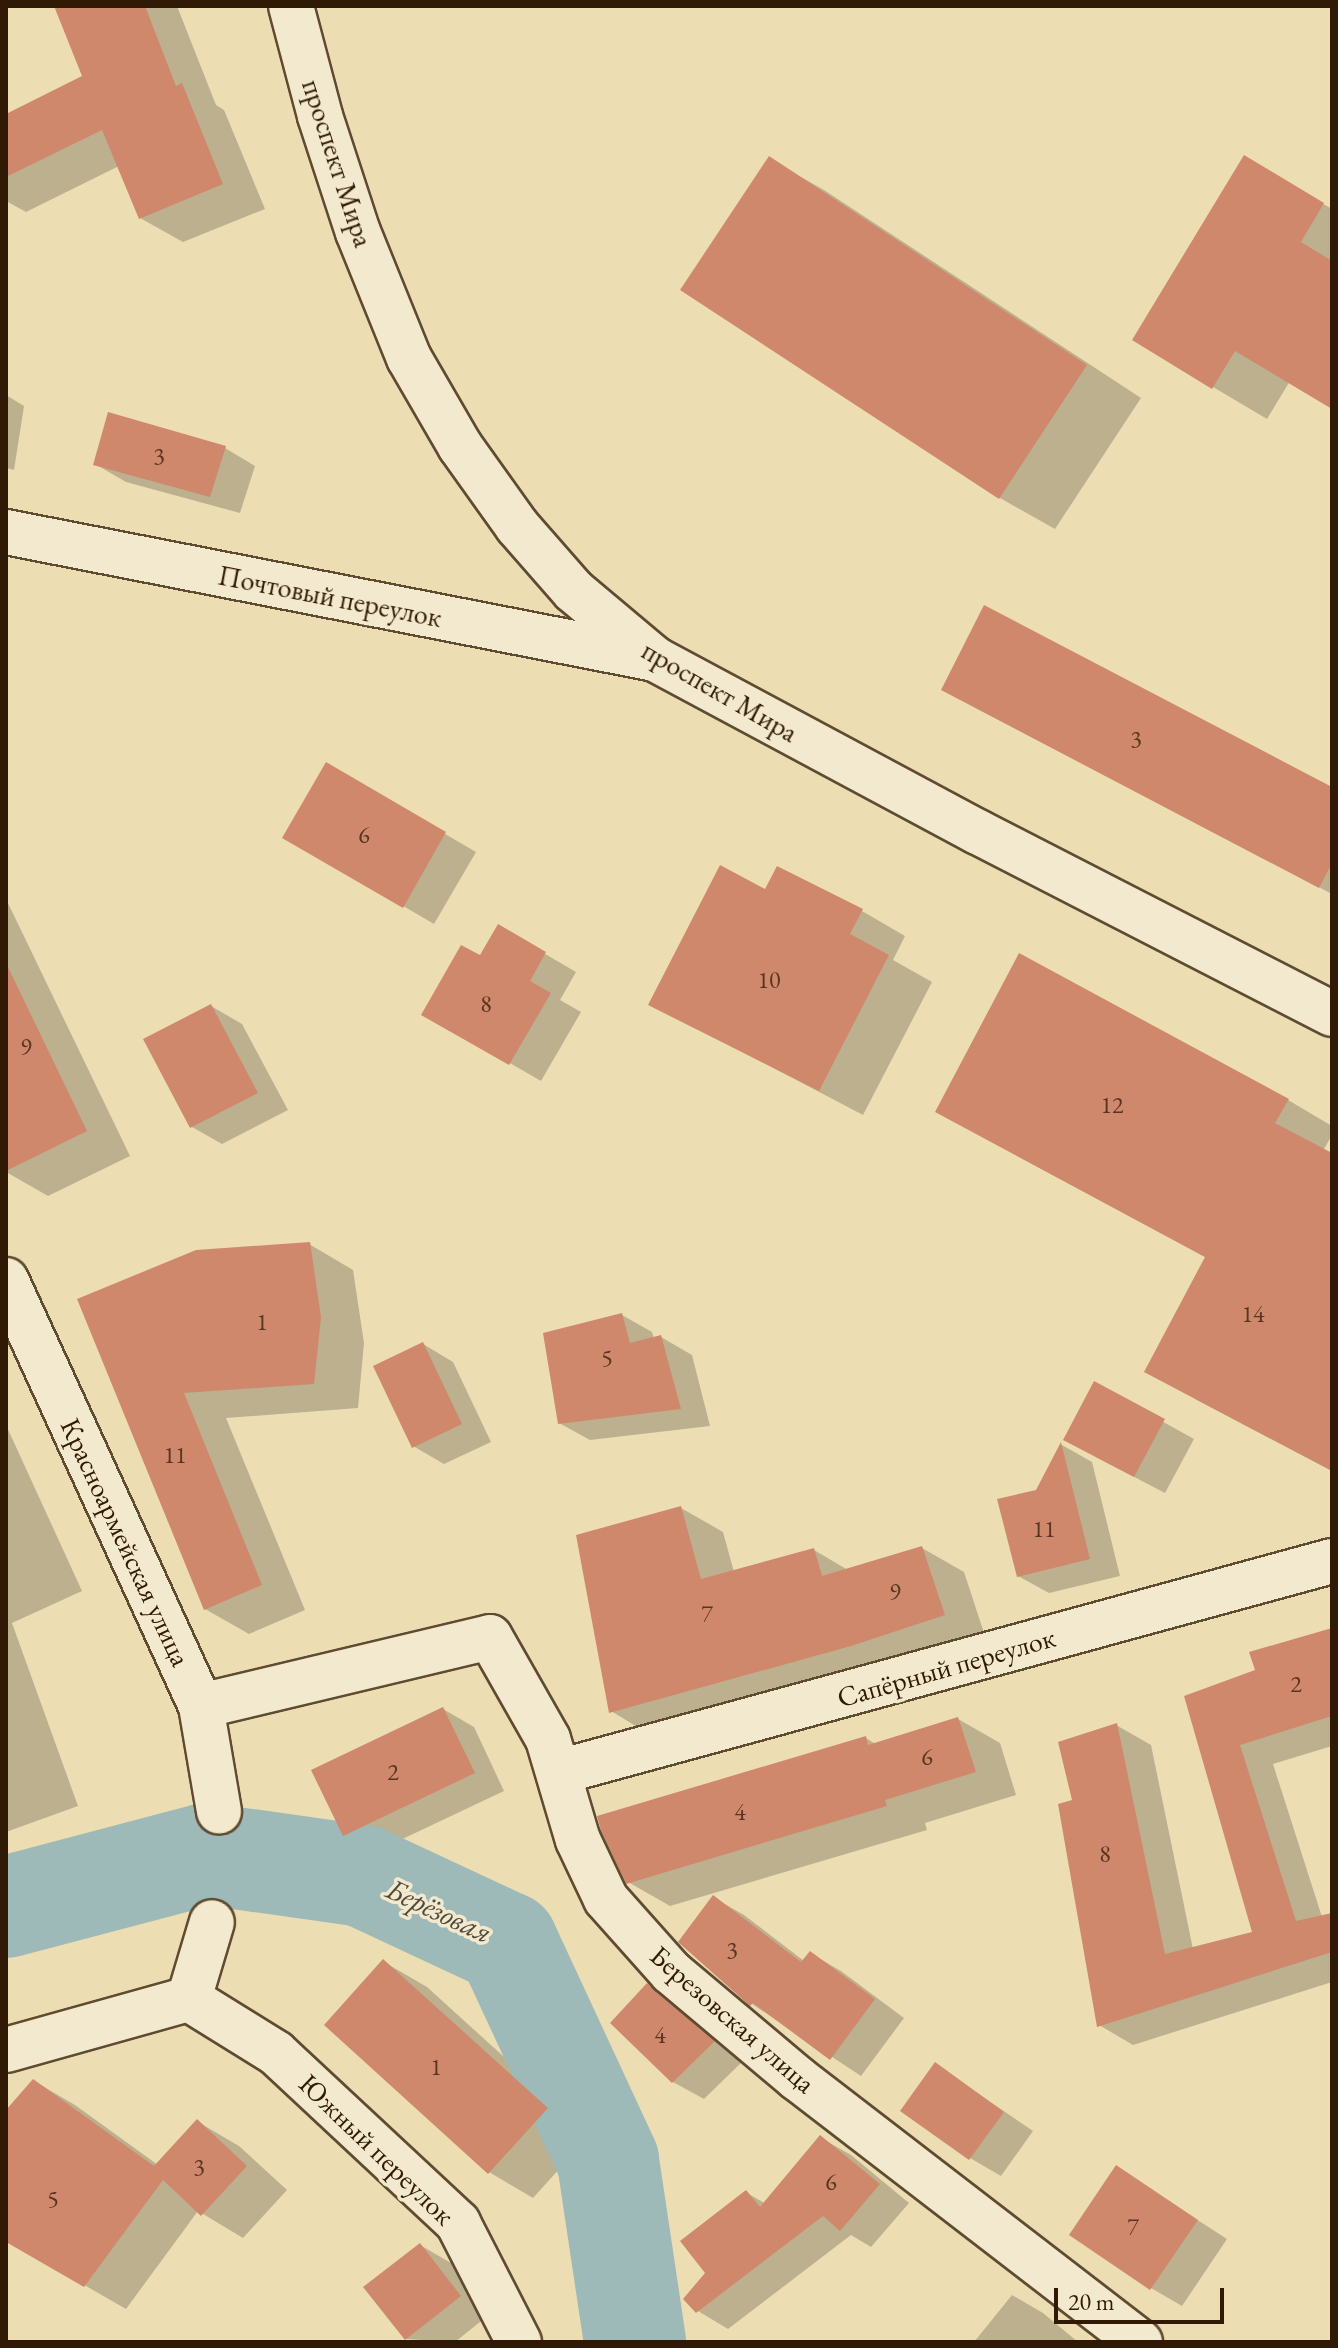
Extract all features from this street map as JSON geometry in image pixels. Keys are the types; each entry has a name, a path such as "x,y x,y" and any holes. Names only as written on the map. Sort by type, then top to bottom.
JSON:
{"street":[{"name":"проспект Мира","path":"291,6 320,116 358,232 409,358 460,446 517,526 574,591 655,659 978,832 1332,1014"},
{"name":"Почтовый переулок","path":"6,532 655,659"},
{"name":"Красноармейская улица","path":"6,1280 201,1706 219,1811"},
{"name":"Сапёрный переулок","path":"559,1772 1332,1561"},
{"name":"Березовская улица","path":"201,1706 490,1637 548,1739 578,1840 606,1899 671,1972 797,2078 1043,2271 1140,2342"},
{"path":"6,2050 189,1999 212,1922"},
{"name":"Южный переулок","path":"189,1999 276,2053 458,2223 519,2342"}],"building":[{"path":"54,6 145,6 176,86 182,83 223,184 139,219 102,130 6,177 6,114 82,76"},
{"path":"1244,155 1324,203 1301,242 1332,261 1332,409 1235,351 1212,389 1132,340"},
{"path":"769,156 1087,365 999,499 680,290"},
{"path":"108,412 226,446 210,497 93,465"},
{"path":"984,605 1332,787 1332,863 1319,888 941,690"},
{"path":"326,762 446,832 403,908 282,838"},
{"path":"720,865 765,889 777,866 863,909 850,934 889,955 819,1091 648,1005"},
{"path":"498,924 546,952 530,981 551,993 509,1065 421,1015 461,945 480,955"},
{"path":"1019,953 1289,1099 1275,1123 1332,1153 1332,1471 1144,1372 1205,1257 935,1112"},
{"path":"6,963 87,1131 6,1171"},
{"path":"211,1004 258,1093 190,1128 143,1039"},
{"path":"310,1242 321,1317 314,1384 184,1393 262,1585 204,1610 77,1299 196,1250"},
{"path":"622,1313 630,1343 661,1335 681,1409 558,1424 543,1333"},
{"path":"423,1342 462,1424 412,1448 373,1366"},
{"path":"1094,1381 1165,1419 1134,1477 1063,1440"},
{"path":"1061,1442 1090,1559 1017,1577 997,1499 1036,1490"},
{"path":"681,1506 701,1579 814,1548 822,1576 922,1546 945,1615 851,1646 609,1713 576,1535"},
{"path":"1332,1628 1332,1716 1240,1745 1296,1921 1332,1913 1332,1952 1097,2027 1058,1804 1072,1800 1058,1742 1117,1723 1165,1954 1252,1932 1184,1696 1255,1670 1249,1652"},
{"path":"443,1707 475,1773 343,1836 311,1770"},
{"path":"958,1717 976,1772 885,1800 887,1806 626,1884 601,1831 597,1816 866,1736 868,1745"},
{"path":"713,1895 801,1962 810,1951 875,1999 830,2060 753,2003 750,2006 678,1942"},
{"path":"383,1959 548,2108 488,2174 324,2025"},
{"path":"647,1983 715,2041 672,2083 610,2023"},
{"path":"935,2062 1004,2112 969,2160 900,2111"},
{"path":"33,2079 154,2166 197,2119 247,2166 201,2216 163,2180 84,2287 6,2242 6,2110"},
{"path":"820,2135 880,2184 840,2231 823,2216 696,2313 683,2299 705,2273 680,2241 746,2190 760,2207"},
{"path":"1116,2165 1198,2220 1150,2290 1069,2235"},
{"path":"420,2243 461,2296 405,2340 363,2287"}],"waterway":[{"name":"Берёзовая","path":"6,1907 207,1854 363,1876 507,1943 608,2161 635,2342"}]}
